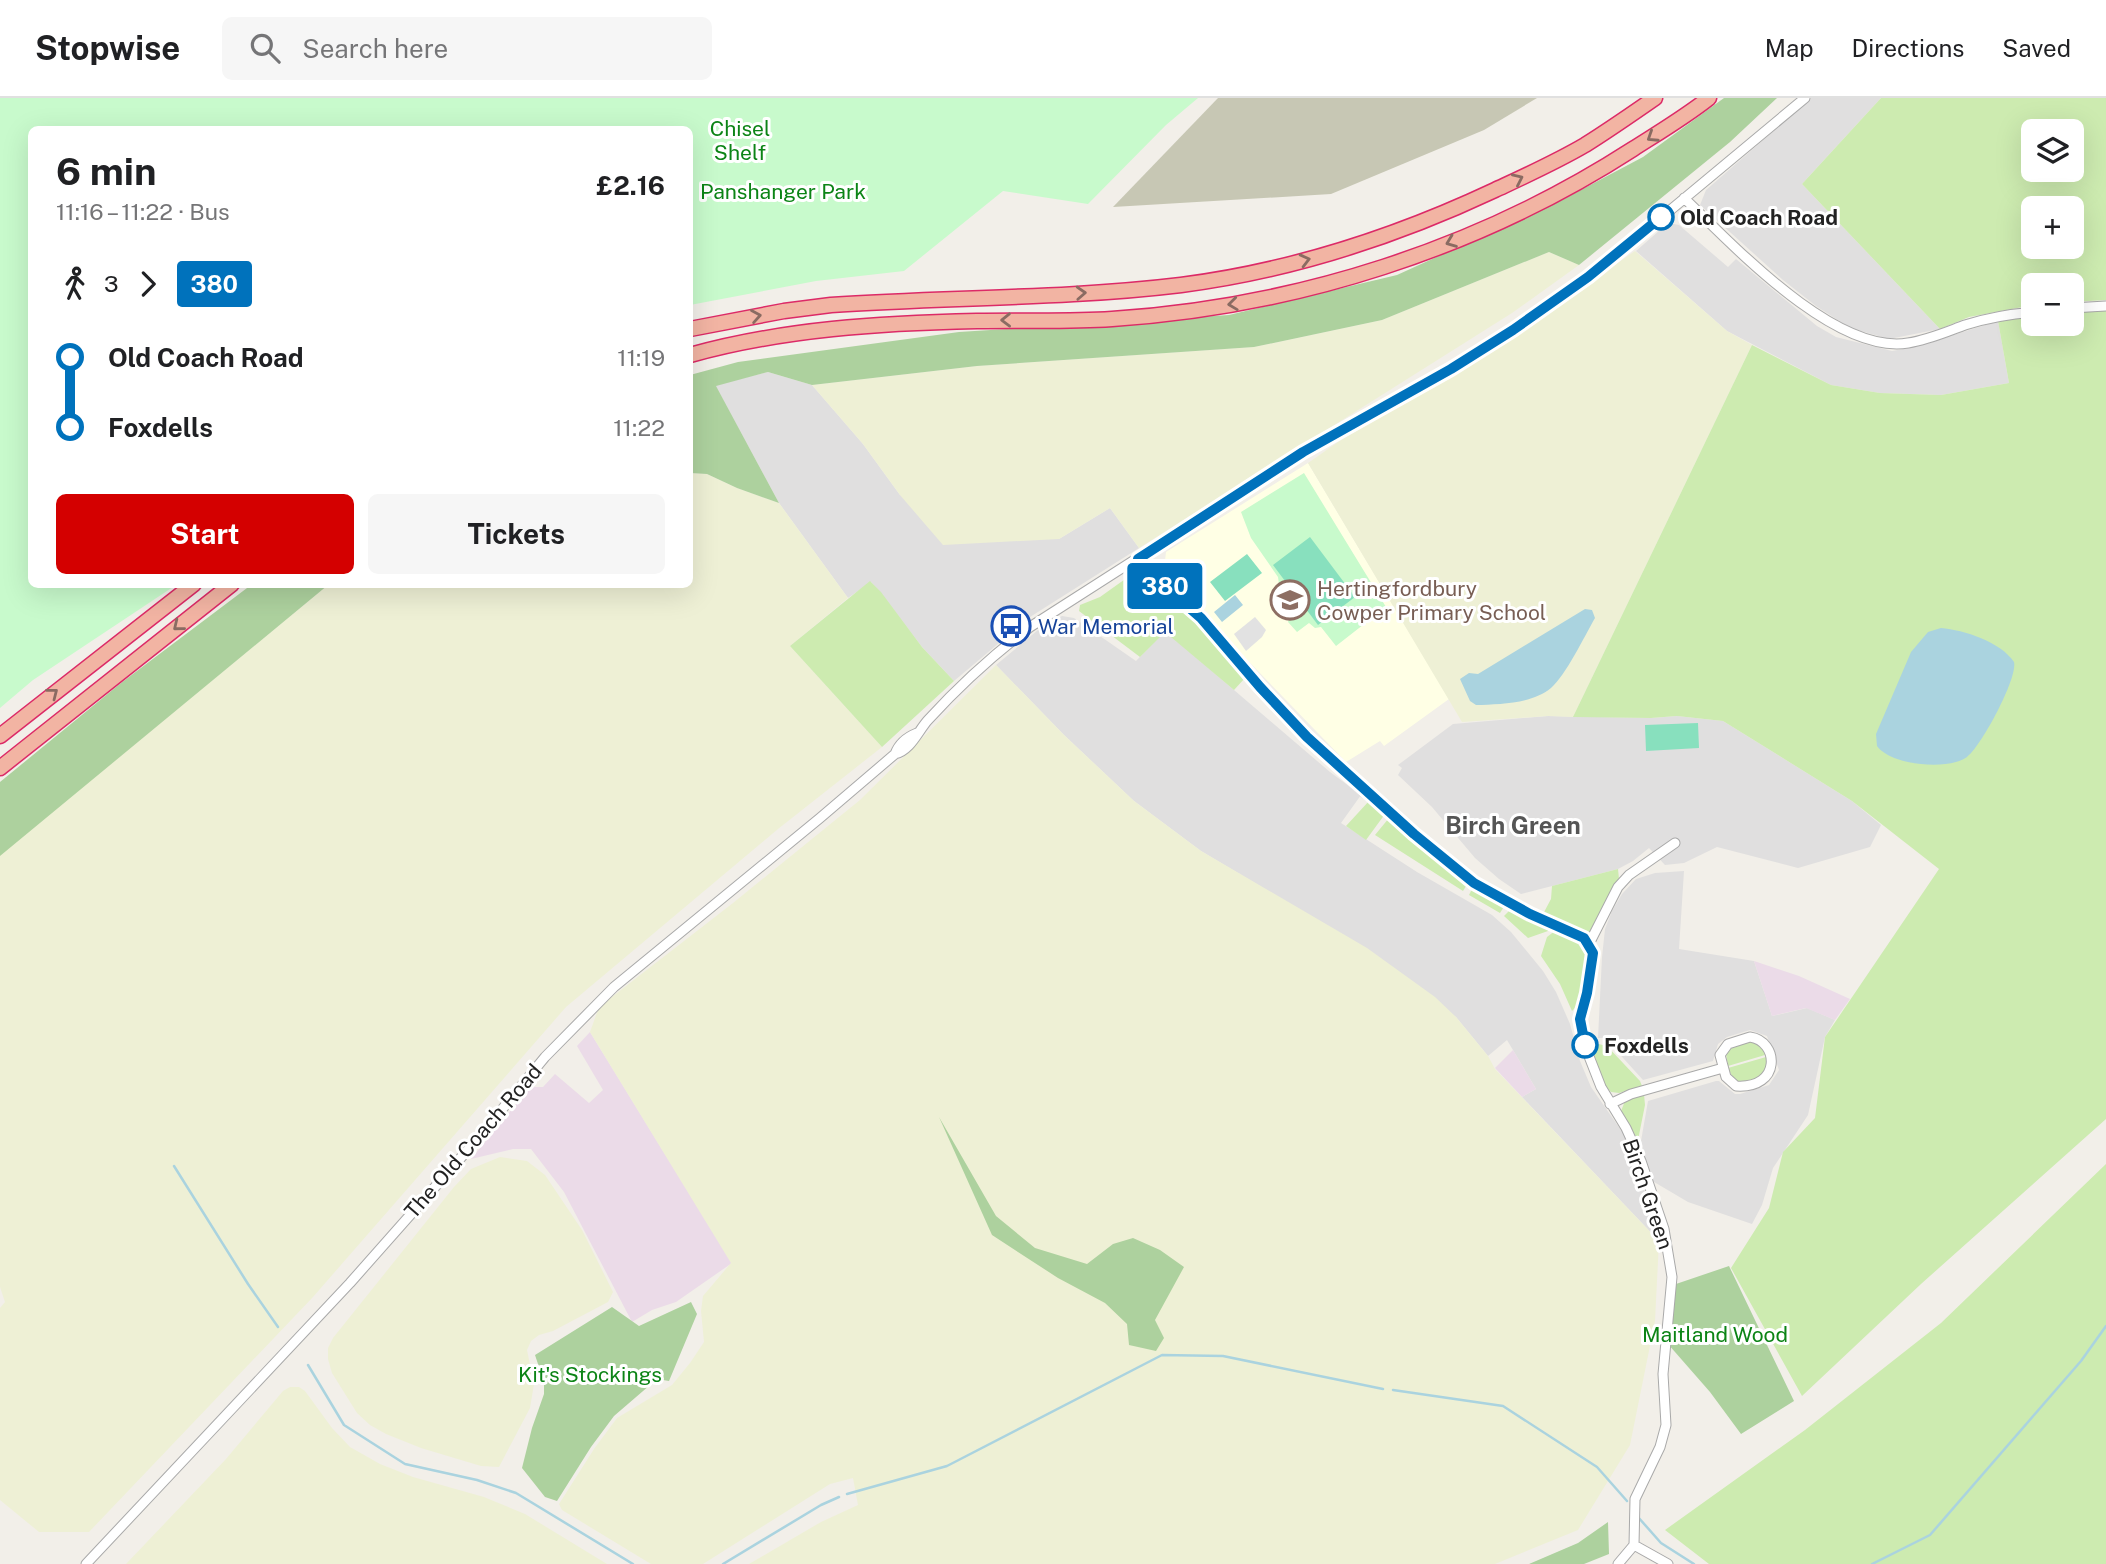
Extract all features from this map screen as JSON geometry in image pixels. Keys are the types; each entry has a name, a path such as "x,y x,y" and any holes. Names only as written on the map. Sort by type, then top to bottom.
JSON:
{"highway":[{"path":"693,328 819,307 1182,285 1279,266 1388,236 1435,218 1583,146 1655,98"},
{"path":"693,354 760,339 810,332 878,325 1112,319 1248,302 1298,291 1353,277 1403,260 1508,219 1600,171 1709,98"},
{"path":"0,736 189,588"},
{"path":"0,768 227,588"}],"street":[{"name":"The Old Coach Road","path":"86,1564 350,1283 481,1135 545,1057 606,995 895,754 897,747 917,733 972,674 1001,649 1030,627 1303,452 1451,369 1513,330 1588,277 1805,98"},
{"path":"1684,198 1755,264 1801,302 1838,327 1871,341 1908,343 1986,319 2021,314"},
{"path":"2084,307 2106,306"},
{"path":"1138,559 1156,579 1201,618 1307,737 1414,834 1474,883 1530,914 1575,933 1589,944 1618,887 1629,875 1675,843"},
{"name":"Birch Green","path":"1589,944 1593,953 1580,1019 1588,1058 1641,1161 1664,1229 1672,1277 1663,1374 1666,1425 1660,1447 1635,1499 1634,1545"},
{"path":"1750,1037 1759,1039 1766,1046 1771,1069 1766,1079 1761,1082 1737,1086 1728,1080 1723,1069 1720,1055 1731,1042 1750,1037"},
{"path":"1610,1104 1631,1094 1723,1069"},
{"path":"1618,1564 1634,1545 1668,1564"}],"shaded area":[{"path":"1218,98 1537,98 1484,130 1331,194 1113,207"},
{"path":"1811,98 1881,98 1802,184 1940,329 1889,339 1850,328 1783,280 1700,205 1706,190"},
{"path":"1668,223 1679,225 1728,267 1736,259 1817,326 1836,337 1892,351 1915,347 1998,321 2009,383 1941,395 1880,393 1831,385 1727,331 1636,251"},
{"path":"1635,251 1727,331 1752,345 1573,717 1548,716 1462,722 1308,463 1341,440 1493,349"},
{"path":"1549,252 1579,265 1512,313 1139,548 1110,508 1059,539 943,545 812,385 977,366 1254,347 1382,320"},
{"path":"768,372 812,385 863,444 900,495 1059,539 1110,508 1139,548 1030,617 954,681 922,647 871,582 848,598 779,503 715,385"},
{"name":"Hertingfordbury Cowper Primary School","path":"1308,463 1449,699 1384,746 1380,741 1346,762 1169,579 1164,570 1166,552"},
{"path":"693,473 707,474 779,503 848,598 790,646 882,747 778,829 566,1007 313,1297 89,1532 39,1532 0,1500 0,1308 5,1302 0,1287 0,855 324,588 693,588"},
{"path":"1062,616 1074,618 1136,661 1165,631 1330,772 1361,795 1341,823 1417,872 1492,915 1511,932 1543,971 1556,992 1591,1087 1632,1146 1659,1241 1522,1097 1536,1089 1507,1040 1488,1056 1456,1017 1275,895 1201,851 1134,801 1064,735 996,665 1044,625"},
{"path":"1255,617 1266,630 1246,651 1234,634"},
{"path":"996,665 1064,735 1134,801 1201,851 1367,948 1435,997 1456,1017 1488,1056 1495,1069 1659,1241 1655,1321 1630,1445 1578,1530 1495,1564 749,1564 821,1522 858,1505 853,1478 830,1484 703,1564 651,1564 562,1510 559,1504 617,1418 672,1385 690,1363 704,1342 701,1311 703,1296 731,1263 590,1032 599,1007 860,800"},
{"path":"1548,716 1677,716 1723,721 1852,801 1881,825 1870,847 1798,868 1717,847 1684,863 1665,865 1649,848 1618,869 1521,894 1475,858 1432,807 1398,775 1402,768 1398,765 1453,724"},
{"path":"1684,871 1679,949 1754,961 1772,1016 1807,1008 1835,1020 1825,1037 1808,1115 1773,1168 1762,1205 1752,1224 1688,1202 1649,1179 1641,1141 1648,1101 1716,1081 1735,1094 1769,1085 1779,1070 1767,1036 1750,1030 1727,1037 1718,1044 1713,1061 1643,1080 1605,1038 1598,1038 1605,929 1612,911 1622,894 1636,879 1655,873"},
{"path":"1754,961 1799,976 1850,999 1835,1020 1806,1008 1772,1016"},
{"path":"590,1032 732,1263 676,1302 652,1310 632,1322 564,1192 531,1149 513,1149 471,1159 530,1087 543,1087 555,1074 589,1103 603,1090 577,1046"},
{"path":"1513,1050 1536,1089 1522,1097 1495,1068"},
{"path":"500,1157 527,1161 545,1175 582,1230 613,1292 608,1302 531,1341 527,1350 534,1384 530,1408 499,1467 481,1466 421,1448 370,1425 357,1413 332,1373 328,1348 333,1338 454,1187 471,1169"},
{"path":"290,1387 299,1387 305,1391 332,1428 350,1447 380,1464 413,1477 484,1497 525,1514 607,1564 126,1564 226,1459 283,1391"}],"green space":[{"name":"Panshanger Park","path":"0,98 1198,98 1166,125 1088,204 1003,191 904,271 816,281 693,304 693,126 28,126 28,588 171,588 33,680 0,708"},
{"path":"1724,98 1777,98 1730,142 1579,265 1549,252 1382,320 1254,347 977,366 812,385 768,372 716,386 779,503 707,474 693,473 693,374 738,362 959,332 1229,315 1397,275 1562,200 1643,157"},
{"path":"1881,98 2106,98 2106,300 2084,301 2084,273 2021,273 2021,307 1969,317 1940,329 1802,184"},
{"path":"2106,309 2106,1119 1921,1284 1802,1396 1731,1268 1769,1208 1783,1152 1815,1118 1825,1037 1939,869 1852,801 1723,721 1677,716 1573,717 1752,345 1831,385 1880,393 1941,395 2009,383 1998,321 2021,318 2021,336 2084,336 2084,311"},
{"path":"1304,473 1386,607 1336,646 1321,627 1315,628 1309,623 1297,632 1288,622 1291,613 1281,599 1278,577 1251,538 1241,512"},
{"path":"1310,537 1355,597 1318,625 1273,565"},
{"path":"1247,554 1262,573 1225,601 1210,582"},
{"path":"1135,572 1181,604 1222,649 1245,678 1234,690 1165,632 1140,657 1079,611 1080,605 1100,597"},
{"path":"870,581 922,647 954,681 882,747 790,646"},
{"path":"247,588 324,588 0,856 0,782 121,683"},
{"path":"1698,723 1699,748 1646,751 1645,725"},
{"path":"1369,801 1385,814 1366,840 1346,826"},
{"path":"1389,818 1430,857 1435,856 1468,883 1463,891 1375,835"},
{"path":"1618,869 1619,879 1593,932 1586,934 1543,914 1551,899 1552,886"},
{"path":"1473,887 1505,905 1500,913 1469,895"},
{"path":"1512,908 1549,926 1548,931 1528,938 1504,916"},
{"path":"1556,930 1578,942 1586,954 1585,981 1572,1011 1560,984 1541,956 1547,937"},
{"path":"1753,1041 1763,1049 1765,1055 1728,1066 1726,1054 1733,1046"},
{"path":"1590,1042 1607,1046 1642,1086 1619,1093 1611,1092 1604,1085"},
{"path":"1766,1057 1768,1065 1760,1078 1739,1083 1734,1080 1728,1068"},
{"path":"1644,1094 1645,1105 1638,1140 1621,1111 1625,1101"},
{"path":"939,1117 996,1216 1035,1248 1087,1264 1113,1244 1133,1238 1160,1250 1184,1267 1155,1320 1164,1338 1156,1351 1129,1345 1127,1324 1105,1303 1058,1278 992,1235"},
{"path":"2106,1164 2106,1564 1709,1564 1665,1530 1805,1430 1941,1323"},
{"name":"Maitland Wood","path":"1729,1266 1794,1401 1741,1434 1710,1392 1668,1344 1676,1284"},
{"name":"Kit's Stockings","path":"691,1302 697,1314 669,1381 657,1379 614,1416 557,1501 545,1497 522,1468 544,1394 544,1382 535,1355 612,1307 639,1326"},
{"path":"1608,1522 1609,1554 1584,1564 1529,1564 1578,1543"}],"water":[{"path":"1235,595 1243,605 1222,622 1214,612"},
{"path":"1585,609 1592,610 1595,618 1569,665 1551,688 1534,697 1515,702 1476,705 1470,701 1460,679 1469,673 1478,674"},
{"path":"1941,628 1971,634 1991,643 2014,662 2014,670 2005,696 1989,727 1967,757 1947,764 1906,762 1884,753 1877,746 1876,734 1911,652 1928,632"}],"waterway":[{"path":"174,1166 278,1327"},
{"path":"1872,1564 1930,1535 2081,1361 2106,1326"},
{"path":"847,1494 947,1466 1162,1355 1223,1356 1383,1389"},
{"path":"308,1365 344,1425 405,1464 477,1480 516,1493 633,1564"},
{"path":"1393,1390 1503,1406 1597,1467 1627,1501"},
{"path":"723,1564 839,1497"},
{"path":"1638,1517 1661,1543 1694,1564"}],"bus line":[{"name":"380","path":"1585,1045 1580,1019 1593,953 1584,938 1530,914 1474,883 1364,792 1290,721 1201,618 1156,579 1138,559 1303,452 1451,369 1513,330 1588,277 1661,217"}],"place":[{"name":"Old Coach Road","path":"1661,217"},
{"name":"Hertingfordbury Cowper Primary School","path":"1290,600"},
{"name":"War Memorial","path":"1011,626"},
{"name":"Foxdells","path":"1585,1045"}],"district":[{"name":"Birch Green","path":"1513,825"}],"park label":[{"name":"Chisel Shelf","path":"740,140"}]}
